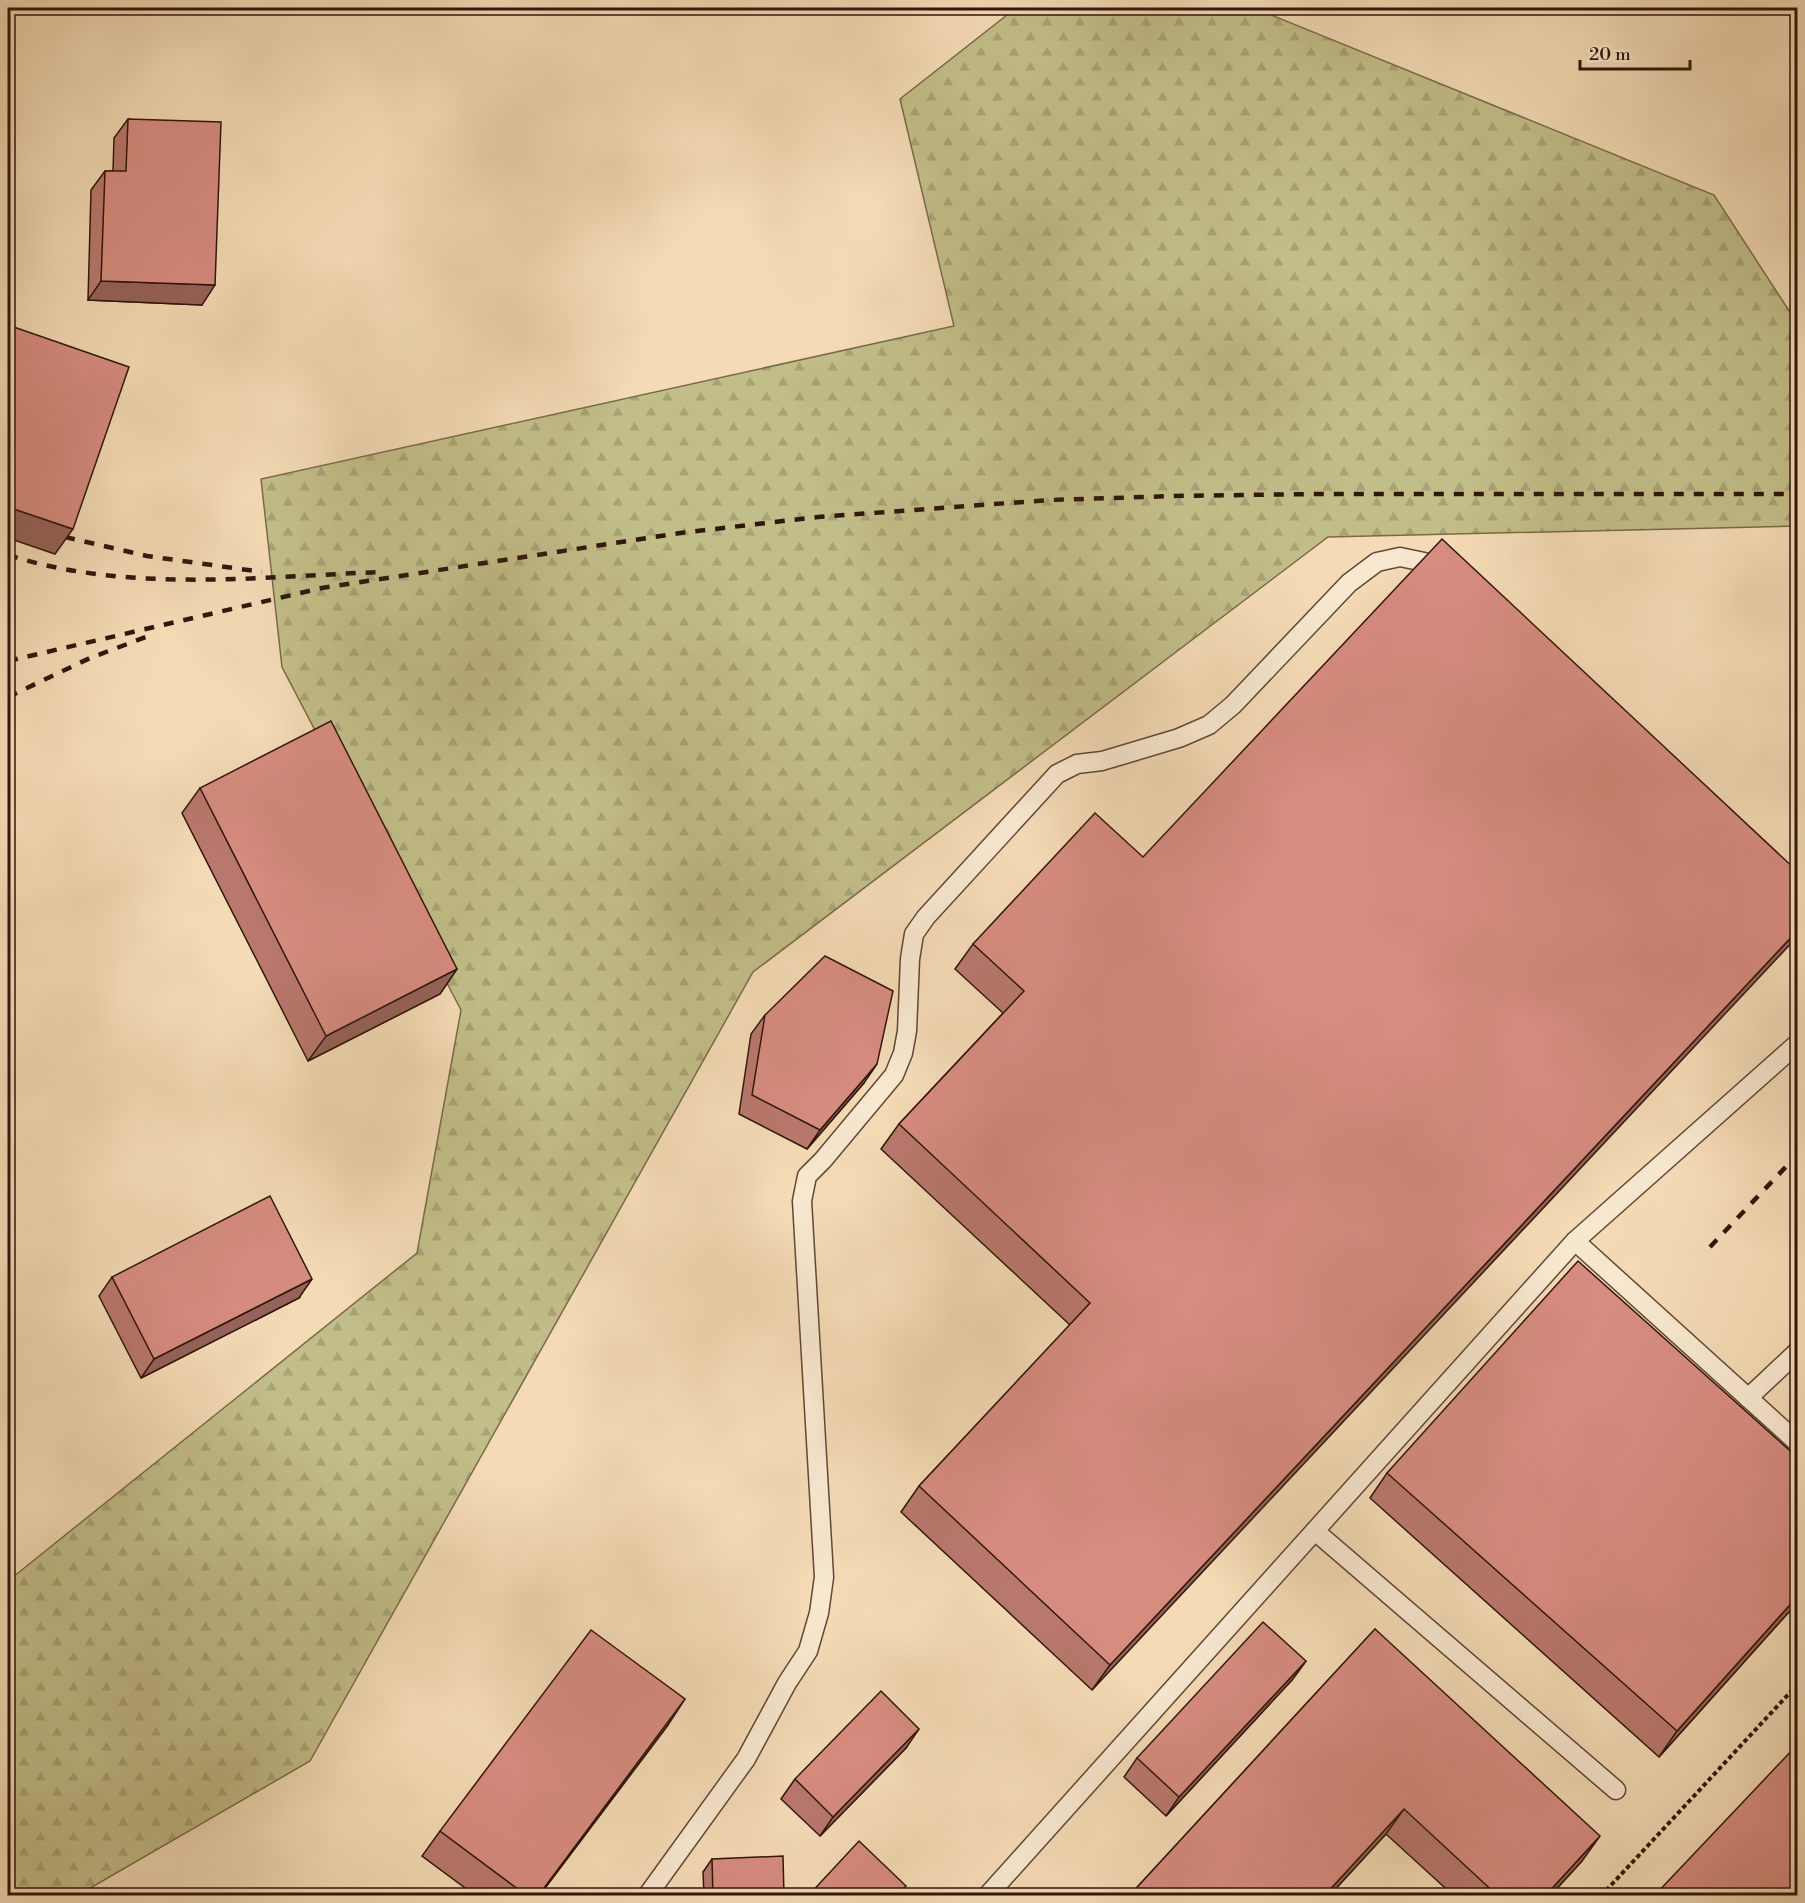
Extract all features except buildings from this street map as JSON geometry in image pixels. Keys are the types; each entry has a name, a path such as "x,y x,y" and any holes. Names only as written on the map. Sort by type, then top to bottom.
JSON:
{"lane":[{"path":"647,1896 746,1759 787,1683 808,1651 819,1613 824,1577 802,1201 807,1176 894,1075 903,1053 907,1031 910,959 914,934 926,916 1057,774 1077,764 1102,761 1179,738 1209,725 1233,705 1349,583 1377,562 1400,558 1424,562 1447,574 1454,581"},
{"path":"987,1896 1575,1241 1797,1043"},
{"path":"1575,1241 1797,1443"},
{"path":"1748,1398 1797,1351"},
{"path":"1315,1531 1616,1790"}],"path":[{"path":"1601,1896 1797,1684"}],"green space":[{"path":"1016,8 1254,8 1714,195 1797,323 1797,526 1328,537 753,972 310,1761 85,1891 83,1895 8,1896 8,1581 417,1253 461,1010 282,667 261,479 954,326 900,99"}],"railway":[{"path":"8,661 322,588 680,533 818,517 1050,500 1175,496 1798,494"},
{"path":"65,537 147,556 262,572"},
{"path":"8,555 53,567 146,578 240,579 380,572"},
{"path":"8,697 90,658 154,634"},
{"path":"1710,1247 1798,1154"}]}
